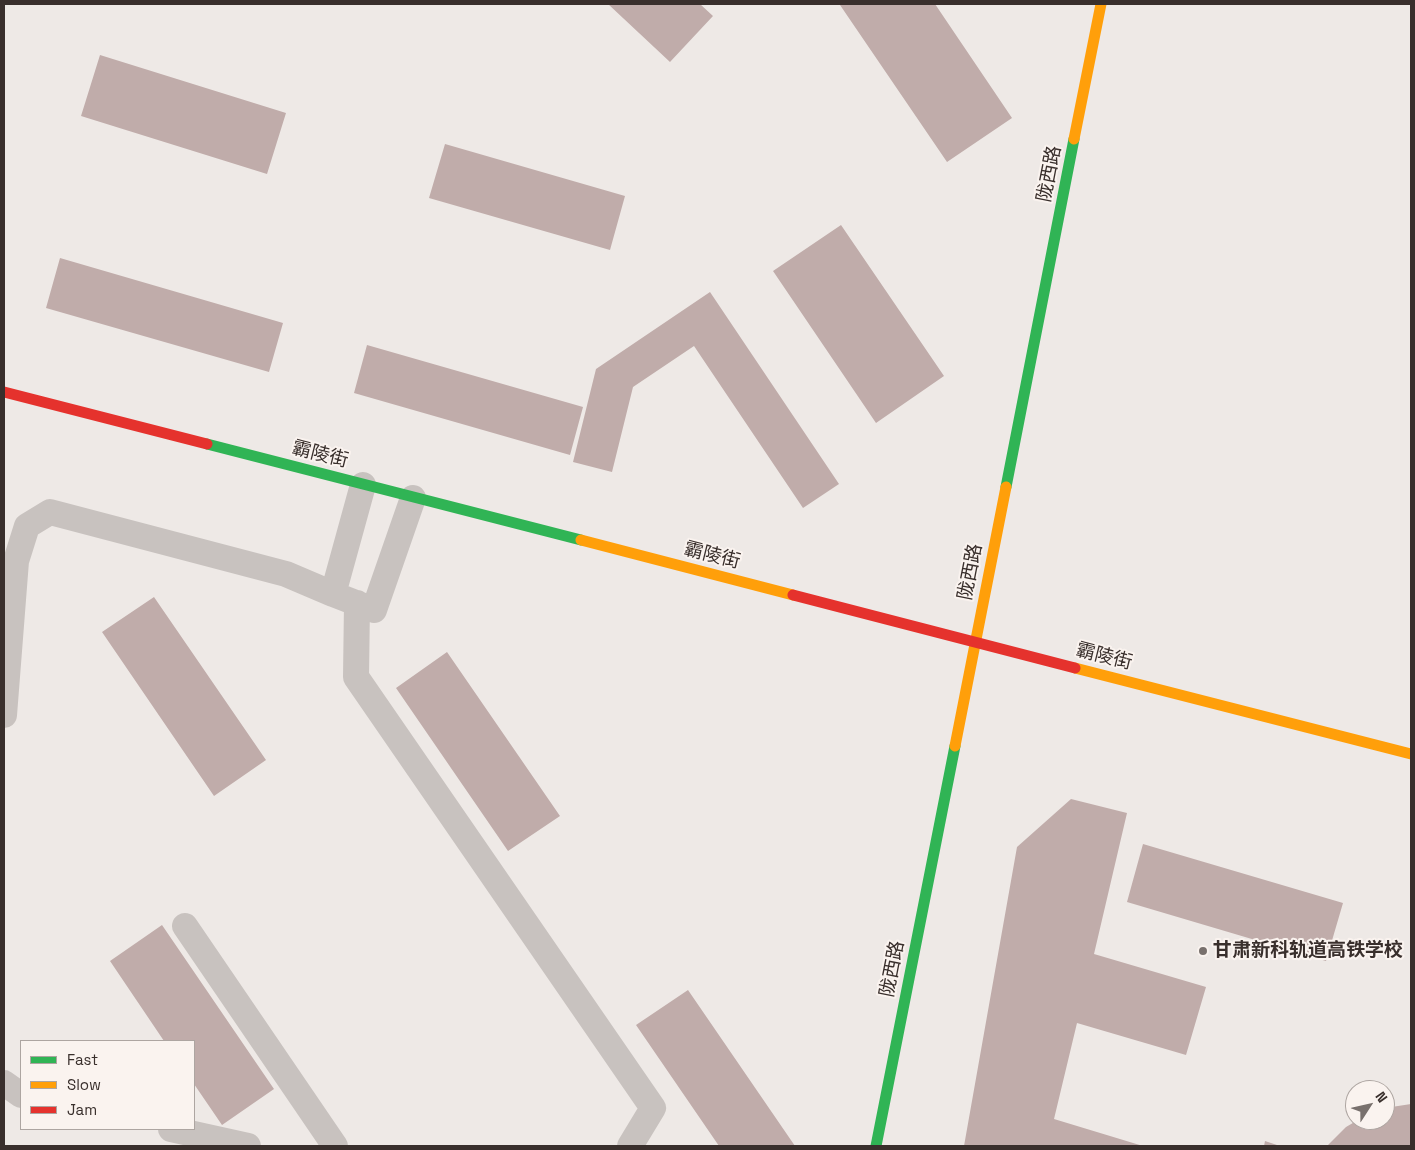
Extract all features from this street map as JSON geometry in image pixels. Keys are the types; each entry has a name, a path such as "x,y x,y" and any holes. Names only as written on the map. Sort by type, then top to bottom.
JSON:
{"street":[{"name":"陇西路","path":"876,1146 1101,4"},
{"name":"霸陵街","path":"4,392 1411,754"},
{"path":"363,485 345,598 356,677 653,1108 630,1146"},
{"path":"4,715 16,561 27,526 50,512 286,574 374,610 413,498"},
{"path":"185,926 334,1146"},
{"path":"4,1083 20,1094"},
{"path":"176,1130 248,1146"}],"building":[{"path":"608,4 700,4 713,16 670,62"},
{"path":"935,4 1012,118 947,162 840,5"},
{"path":"100,55 286,113 267,174 81,116"},
{"path":"445,144 625,196 610,250 429,198"},
{"path":"841,225 944,376 876,423 773,271"},
{"path":"60,258 283,323 269,372 46,308"},
{"path":"710,292 839,484 803,508 694,346 633,387 612,472 573,462 596,369"},
{"path":"367,345 583,407 570,455 354,393"},
{"path":"154,597 266,760 214,796 102,632"},
{"path":"447,652 560,816 508,851 396,688"},
{"path":"1071,799 1127,813 1094,954 1206,987 1186,1055 1077,1023 1054,1119 1143,1146 964,1146 1017,847"},
{"path":"1143,844 1343,903 1326,961 1127,902"},
{"path":"162,925 274,1089 222,1125 195,1085 195,1040 163,1040 110,961"},
{"path":"688,990 795,1146 719,1146 636,1025"},
{"path":"1411,1104 1411,1146 1327,1146 1345,1128 1345,1130 1395,1130 1395,1106"},
{"path":"1265,1141 1280,1146 1264,1146"}],"traffic: fast":[{"path":"1006,487 1074,139"},
{"path":"207,444 581,540"},
{"path":"876,1146 955,746"}],"traffic: slow":[{"path":"1074,139 1101,4"},
{"path":"955,746 1006,487"},
{"path":"581,540 793,595"},
{"path":"1075,668 1411,754"}],"traffic: jam":[{"path":"4,392 207,444"},
{"path":"793,595 1075,668"}],"place":[{"name":"甘肃新科轨道高铁学校","path":"1203,951"}]}
